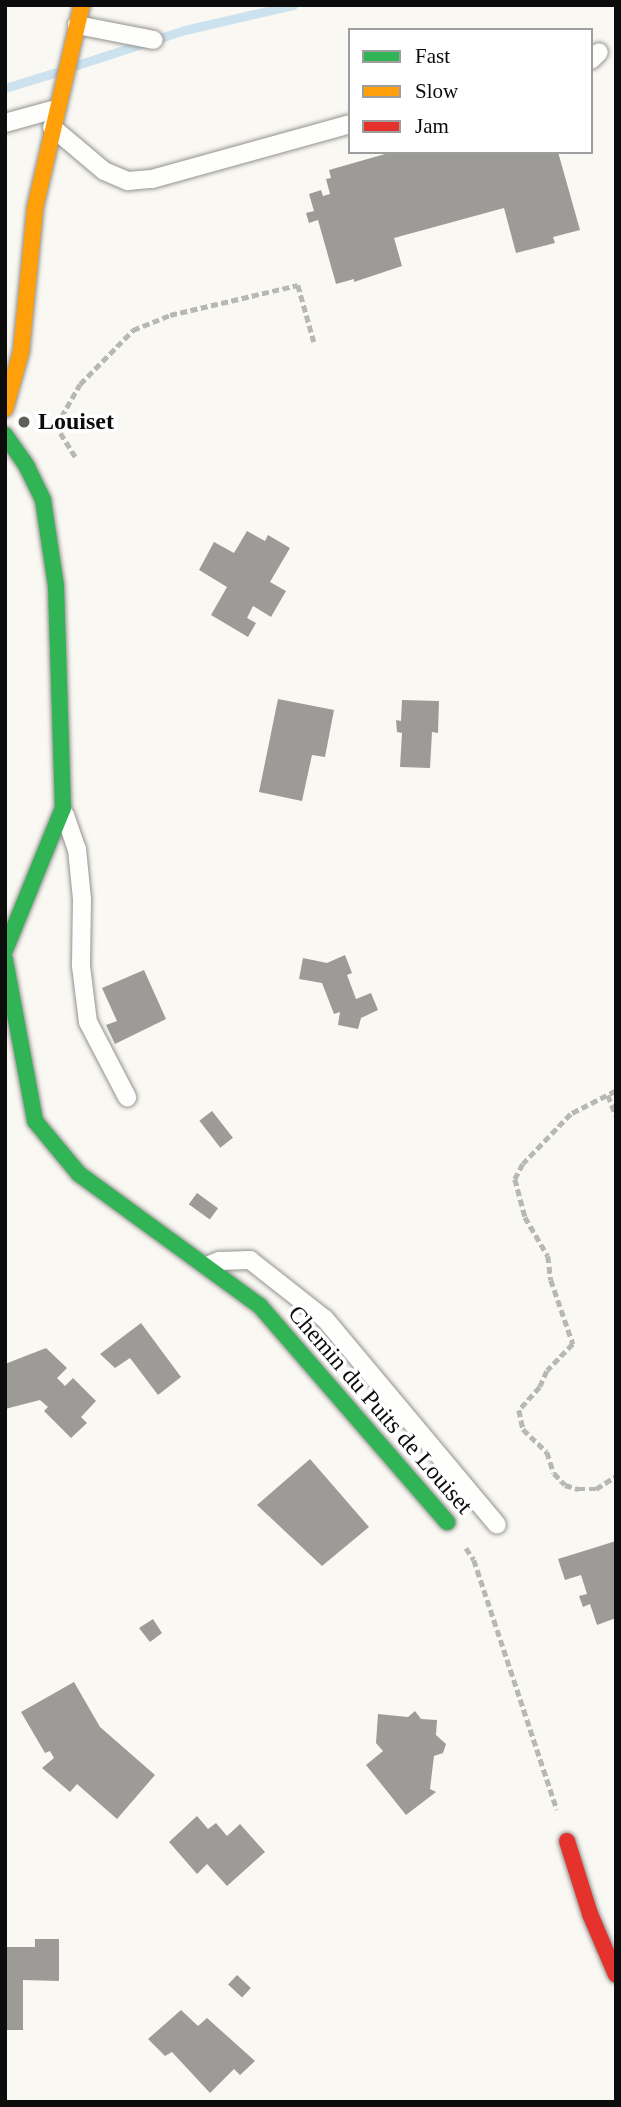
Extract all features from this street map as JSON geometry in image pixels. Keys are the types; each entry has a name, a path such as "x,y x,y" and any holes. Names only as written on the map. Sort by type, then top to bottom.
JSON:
{"street":[{"path":"5,409 21,352 35,208 82,5"},
{"path":"5,435 27,467 43,500 47,525 56,586 63,808 5,950"},
{"name":"Chemin du Puits de Louiset","path":"5,960 35,1121 79,1174 260,1306 447,1522"},
{"path":"567,1841 590,1914 616,1975"}],"lane":[{"path":"77,25 154,40"},
{"path":"5,122 56,109"},
{"path":"52,127 104,171 128,181 152,179 348,125"},
{"path":"63,808 77,849 82,899 81,966 88,1022 127,1097"},
{"path":"205,1266 219,1261 250,1260 325,1319 497,1525"}],"path":[{"path":"75,457 56,426 80,384 133,330 170,315 298,285 314,342"},
{"path":"616,1091 571,1114 523,1164 515,1179 524,1217 548,1256 551,1280 573,1344 547,1371 540,1387 519,1410 523,1429 547,1452 554,1473 565,1485 578,1489 596,1489 616,1476"},
{"path":"608,1095 616,1116"},
{"name":"Chemin du Puits de Louiset","path":"447,1522 474,1560 567,1841"}],"building":[{"path":"385,154 559,154 580,230 553,237 555,243 516,253 504,208 394,238 402,266 354,282 354,279 336,284 318,220 309,223 306,213 314,211 309,194 321,190 323,196 330,194 326,179 331,178 329,170"},
{"path":"247,531 265,541 268,535 290,548 270,582 286,591 271,617 253,606 247,618 256,623 248,637 211,615 227,587 199,570 214,542 234,553"},
{"path":"278,699 334,710 325,757 312,755 302,801 259,792"},
{"path":"402,700 439,701 438,733 432,732 430,768 400,767 402,733 397,732 396,720 401,721"},
{"path":"345,955 352,973 347,975 356,999 371,993 378,1010 361,1018 358,1029 338,1025 340,1012 334,1014 322,983 299,979 303,958 327,963"},
{"path":"144,970 166,1019 115,1044 106,1025 117,1021 102,988"},
{"path":"212,1111 233,1138 220,1148 199,1121"},
{"path":"197,1193 218,1208 210,1220 189,1204"},
{"path":"141,1323 181,1377 158,1395 130,1358 115,1368 100,1354"},
{"path":"46,1348 67,1368 57,1378 65,1386 73,1378 96,1401 81,1417 87,1423 71,1438 44,1411 48,1407 40,1400 5,1409 5,1364"},
{"path":"310,1459 369,1527 322,1566 257,1505"},
{"path":"616,1541 616,1618 597,1625 590,1604 583,1607 579,1596 587,1594 581,1575 565,1580 558,1559"},
{"path":"153,1619 162,1633 150,1642 139,1628"},
{"path":"74,1682 100,1727 155,1775 117,1819 77,1784 70,1792 42,1768 54,1758 50,1751 45,1753 21,1712"},
{"path":"415,1711 421,1719 437,1720 436,1735 446,1744 443,1753 434,1756 430,1789 436,1792 406,1815 366,1765 383,1751 376,1743 378,1714 408,1717"},
{"path":"197,1816 208,1829 216,1823 227,1836 240,1824 265,1852 227,1886 207,1864 197,1874 169,1842"},
{"path":"35,1939 59,1939 59,1981 23,1980 23,2030 5,2030 5,1947 35,1947"},
{"path":"237,1975 251,1988 242,1997 228,1985"},
{"path":"181,2010 198,2026 207,2018 255,2061 240,2075 234,2069 210,2093 172,2052 165,2056 148,2039"}],"waterway":[{"path":"77,65 185,30 293,5"},
{"path":"5,88 57,72"}],"traffic: fast":[{"path":"5,435 27,467 43,500 56,586 63,808 5,950"},
{"path":"5,960 35,1121 79,1174 260,1306 447,1522"}],"traffic: slow":[{"path":"5,409 21,352 35,208 82,5"}],"traffic: jam":[{"path":"567,1841 590,1914 616,1975"}],"place":[{"name":"Louiset","path":"24,422"}]}
